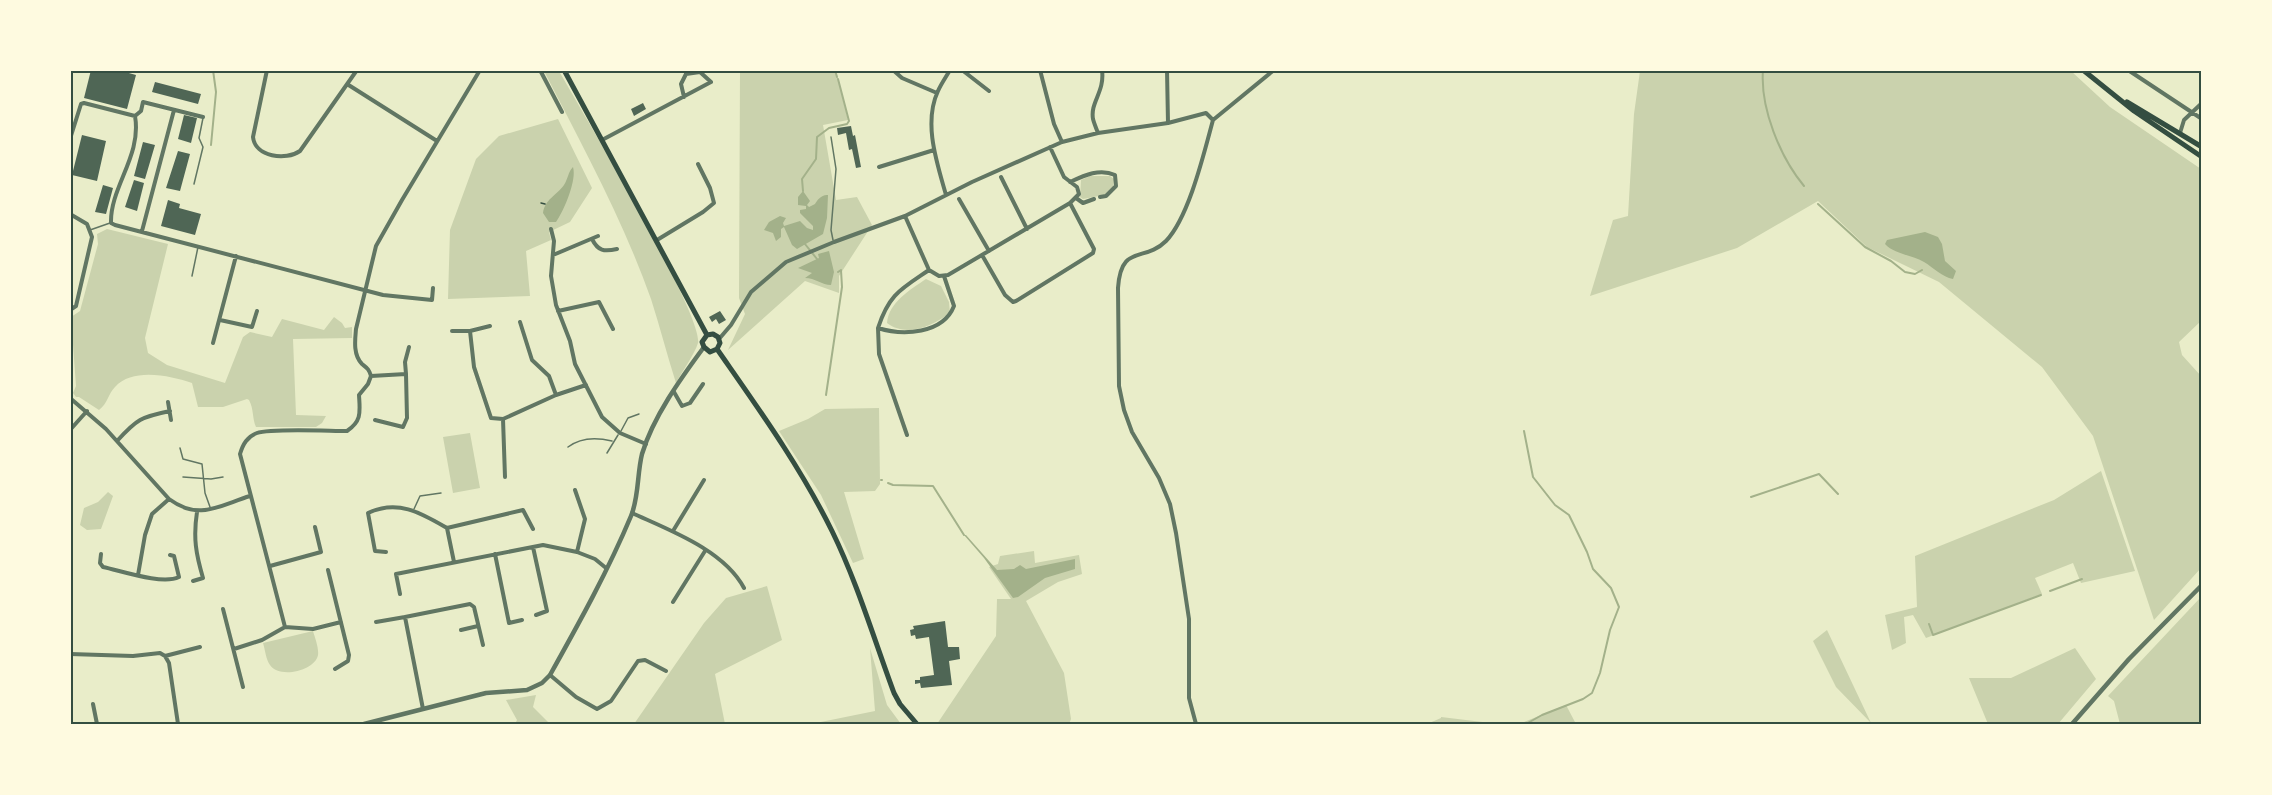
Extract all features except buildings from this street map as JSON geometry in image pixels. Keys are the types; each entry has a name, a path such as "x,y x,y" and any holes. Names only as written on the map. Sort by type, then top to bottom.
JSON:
{"main road":[{"path":"564,70 707,335"},
{"path":"2083,70 2134,111 2202,157"},
{"path":"2115,95 2202,147"},
{"path":"2180,133 2189,148"},
{"path":"707,335 716,335 720,339 717,349 710,352 704,348 703,339 707,335"},
{"path":"717,349 791,457 832,531 862,603 894,693 917,724"}],"street":[{"path":"267,70 253,137 254,145 259,152 285,157 294,156 300,151 357,70"},
{"path":"285,627 240,454 248,438 264,431 347,431 356,425 360,414 359,395 371,376 368,368 357,356 356,329 376,246 480,70"},
{"path":"540,70 562,112"},
{"path":"893,70 902,78 937,93"},
{"path":"946,195 934,150 931,120 937,93 950,70"},
{"path":"962,70 989,91"},
{"path":"1040,70 1054,124 1062,142"},
{"path":"1098,133 1092,117 1094,104 1101,92 1102,70"},
{"path":"1167,70 1168,123"},
{"path":"1196,724 1189,698 1189,619 1170,504 1159,478 1132,432 1119,386 1119,274 1123,264 1135,255 1165,242 1178,225 1201,167 1213,120 1274,70"},
{"path":"2128,70 2202,119"},
{"path":"602,140 684,97 711,82 700,72 686,74 681,84 684,97"},
{"path":"347,84 437,141"},
{"path":"135,116 141,111 143,102 203,117"},
{"path":"2180,133 2184,120 2202,103"},
{"path":"70,139 81,104 135,116"},
{"path":"142,231 174,110"},
{"path":"720,339 751,292 786,262 905,216 1062,142 1098,133 1168,123 1206,113 1213,120"},
{"path":"135,116 138,132 125,176 118,190 111,223 382,294 432,300 433,288"},
{"path":"905,216 929,270 939,276 948,275 1076,198 1079,194 1077,187 1064,177 1050,147"},
{"path":"879,167 934,150"},
{"path":"657,240 714,203 710,188 698,164"},
{"path":"1070,182 1096,172 1115,175 1116,186 1106,196 1100,197"},
{"path":"1001,177 1027,228"},
{"path":"1076,198 1083,203 1094,199"},
{"path":"959,199 988,251"},
{"path":"982,255 1005,296 1013,302 1017,301 1093,253 1094,249 1070,203"},
{"path":"70,214 87,224 92,237 76,306 70,310"},
{"path":"551,229 555,241 551,276 558,311 570,341 575,364 602,417 620,433 646,444"},
{"path":"553,255 598,236"},
{"path":"592,239 599,249 607,252 617,249"},
{"path":"213,343 236,256"},
{"path":"907,435 879,354 878,328 884,308 894,295 929,270"},
{"path":"878,328 889,331 919,331 944,321 954,306 944,276"},
{"path":"558,311 599,302 613,329"},
{"path":"220,320 252,327 257,311"},
{"path":"520,322 532,360 549,376 556,395"},
{"path":"452,331 471,331 490,326"},
{"path":"471,331 474,367 491,418 503,419 556,395 586,385"},
{"path":"375,420 403,427 407,418 405,362 409,347"},
{"path":"364,724 486,693 527,690 542,683 550,675 632,513 640,466 654,425 704,348"},
{"path":"371,376 406,374"},
{"path":"674,392 682,406 690,403 703,384"},
{"path":"70,398 87,411 117,441 169,500 180,507 197,512 250,496"},
{"path":"168,402 171,420"},
{"path":"70,430 87,411"},
{"path":"117,441 143,417 170,411"},
{"path":"503,419 505,477"},
{"path":"673,531 704,480"},
{"path":"575,490 585,519 577,552"},
{"path":"138,575 152,514 169,500"},
{"path":"386,552 375,551 368,513 376,509 395,506 414,509 447,528 523,510 533,529"},
{"path":"193,581 203,578 195,540 197,512"},
{"path":"632,513 673,531 725,563 738,577 744,588"},
{"path":"270,566 321,552 315,527"},
{"path":"447,528 454,562"},
{"path":"400,594 396,574 543,545 577,552 595,559 606,568"},
{"path":"533,547 547,611 536,615"},
{"path":"673,602 705,550"},
{"path":"101,554 100,563 103,567 172,580 179,578 174,556 170,555"},
{"path":"495,554 509,623 522,620"},
{"path":"328,570 349,655 348,661 335,669"},
{"path":"2072,724 2129,659 2202,585"},
{"path":"376,622 470,604 474,607 483,645"},
{"path":"223,609 243,687"},
{"path":"405,617 423,709"},
{"path":"234,649 262,640 285,627 313,629 341,622"},
{"path":"461,630 478,626"},
{"path":"165,656 200,647"},
{"path":"70,654 133,656 160,653 165,656 169,663 178,724"},
{"path":"550,675 576,697 597,709 610,701 638,661 645,660 666,671"},
{"path":"93,704 97,724"}],"lane":[{"path":"194,184 203,147 199,138 203,117"},
{"path":"831,137 836,169 831,230 834,242"},
{"path":"90,230 111,223"},
{"path":"192,276 198,245"},
{"path":"607,453 628,418 639,414"},
{"path":"568,447 578,439 601,438 614,441"},
{"path":"180,448 183,459 202,464 203,478 211,508"},
{"path":"183,477 223,477"},
{"path":"414,509 420,496 441,493"}],"path":[{"path":"541,203 545,204"}],"shaded area":[{"path":"544,71 559,71 614,166 681,293 694,325 698,343 676,383 651,299 628,240"},
{"path":"740,71 836,71 848,120 823,125 836,200 857,197 872,225 839,276 839,293 805,281 728,350 745,314 739,298"},
{"path":"1640,71 2071,71 2110,107 2201,169 2201,321 2179,342 2182,355 2201,376 2201,568 2154,620 2093,436 2042,367 1939,282 1867,247 1818,201 1737,248 1590,296 1613,220 1628,216 1634,114"},
{"path":"558,119 592,188 570,222 549,232 551,240 526,251 530,296 448,299 450,230 476,159 499,136"},
{"path":"573,167 573,180 563,211 556,222 549,222 543,213 544,208 564,185"},
{"path":"1090,176 1110,176 1114,179 1113,187 1105,195 1083,199 1080,197 1081,180"},
{"path":"803,191 810,201 807,205 809,207 822,196 828,195 827,218 823,234 797,249 792,245 784,227 781,229 781,237 776,241 773,233 764,230 769,222 780,216 786,218 784,226 800,221 813,230 813,226 800,213 800,210 806,209 806,206 798,205 798,197"},
{"path":"107,229 168,244 145,338 148,353 167,365 225,383 243,337 250,332 272,337 282,319 324,330 334,317 345,328 352,327 352,338 293,339 296,415 326,416 322,423 316,427 256,427 249,400 223,407 198,407 192,383 163,376 142,375 123,381 115,387 99,410 76,397 73,393 76,386 71,317 80,311 98,244 97,234"},
{"path":"1925,232 1938,237 1942,244 1945,261 1956,271 1953,279 1924,262 1893,250 1885,244 1887,240"},
{"path":"829,251 834,272 831,285 805,278 812,273 798,268 819,258 818,254"},
{"path":"926,279 941,286 949,302 950,313 927,326 911,330 903,330 887,323 896,303"},
{"path":"879,408 880,484 875,491 844,492 864,559 853,563 821,495 779,431 825,409"},
{"path":"470,433 480,488 453,493 443,437"},
{"path":"2101,471 2135,571 2081,583 2073,563 2035,578 2042,594 1926,638 1913,615 1904,617 1906,643 1892,650 1885,615 1917,607 1915,556 2054,500"},
{"path":"108,492 113,496 101,529 87,530 80,525 84,508 98,502"},
{"path":"964,535 997,570 1014,569 1020,565 1026,569 1075,559 1075,569 1045,578 1018,597 1013,598"},
{"path":"1034,551 1035,563 1079,555 1082,574 1058,582 1026,601 1064,673 1071,719 1069,724 937,724 996,636 997,599 1011,599 989,567 998,564 1000,556"},
{"path":"767,586 782,640 715,674 725,724 634,724 704,623 726,598"},
{"path":"2201,597 2201,724 2120,724 2114,701 2108,696"},
{"path":"1827,630 1871,723 1836,687 1813,641"},
{"path":"313,631 318,655 310,665 296,671 281,672 270,665 263,643"},
{"path":"870,648 887,705 901,724 811,724 875,711"},
{"path":"2075,648 2096,679 2058,724 1988,724 1969,678 2011,678"},
{"path":"536,695 533,707 550,724 515,724 517,720 506,700"},
{"path":"1566,705 1576,724 1519,724"},
{"path":"1441,717 1499,724 1427,724"}],"waterway":[{"path":"211,145 216,92 213,70"},
{"path":"835,70 837,77"},
{"path":"1763,70 1765,100 1773,131 1787,161 1804,186"},
{"path":"803,191 802,179 816,159 817,137 829,128 847,124 849,121 838,79"},
{"path":"1818,204 1865,247 1891,261 1905,272 1915,274 1922,270"},
{"path":"805,244 817,259"},
{"path":"826,395 842,287 841,270 838,272"},
{"path":"1524,431 1533,477 1555,505 1569,515 1593,569 1611,588 1619,607 1592,693 1526,724"},
{"path":"1751,497 1819,474 1838,494"},
{"path":"888,483 933,486 964,535"},
{"path":"2050,591 2082,579"},
{"path":"1929,624 1933,635 2041,595"}]}
